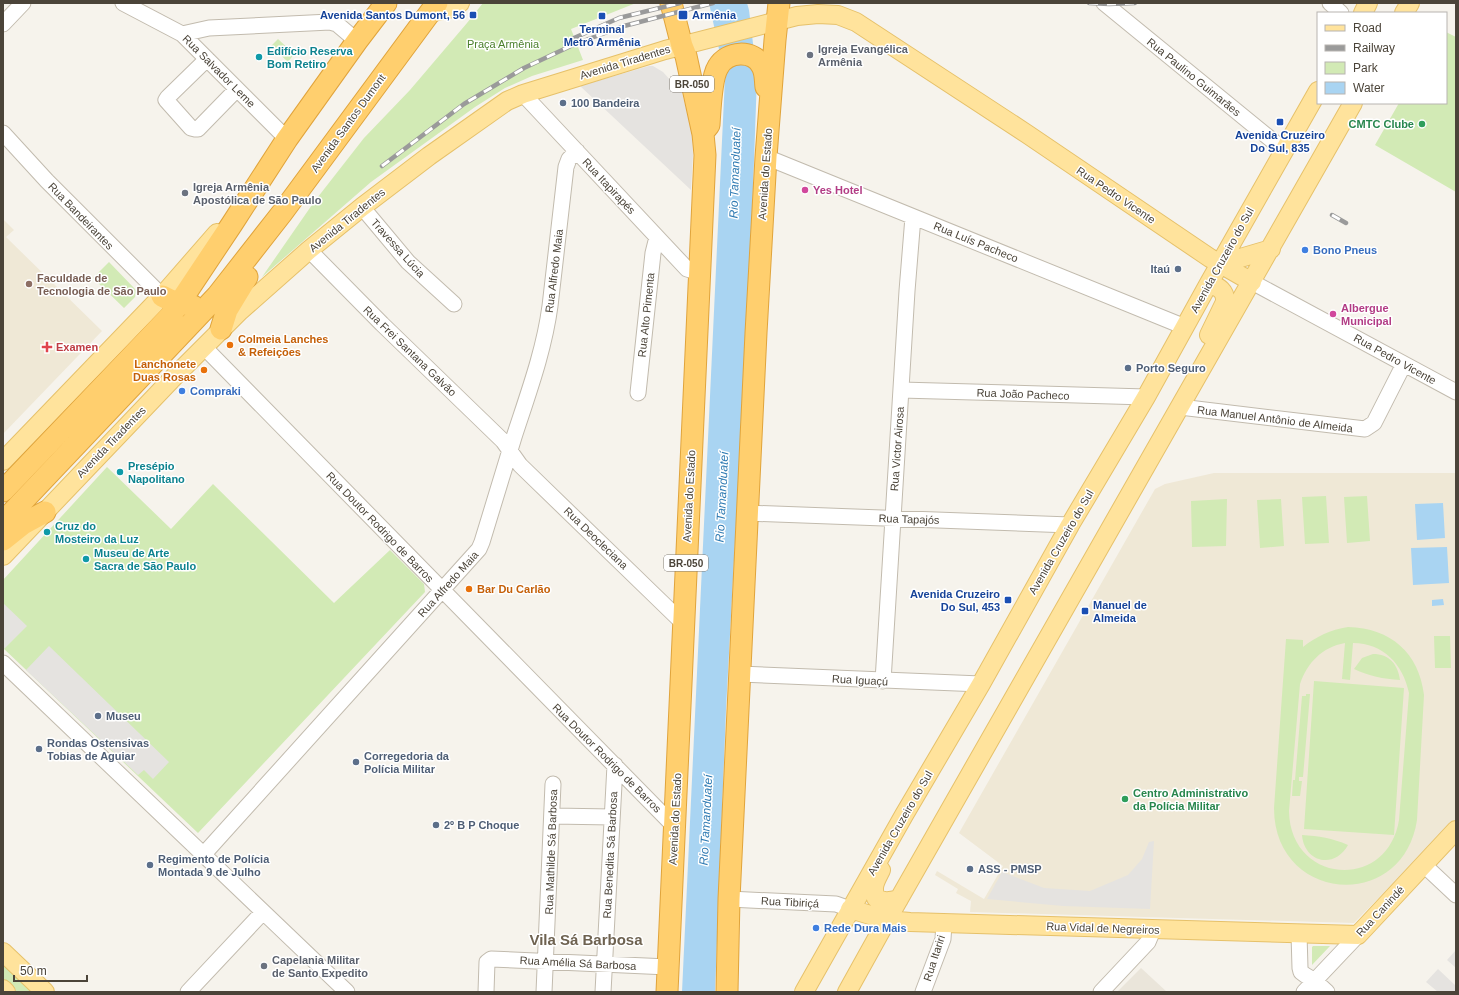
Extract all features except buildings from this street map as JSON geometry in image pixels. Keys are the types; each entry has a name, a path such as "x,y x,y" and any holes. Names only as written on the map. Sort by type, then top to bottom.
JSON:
{"highway":[{"path":"3,491 143,344 171,300 232,224 287,139 357,41 374,11 386,3"},
{"name":"Avenida do Estado","path":"667,992 705,155 703,134 686,56 671,3"},
{"name":"Avenida Santos Dumont","path":"206,308 282,213 433,8"},
{"name":"Avenida do Estado","path":"727,992 729,899 747,514 770,103 771,17"},
{"path":"703,134 709,125 714,76 718,67 725,58 737,54 746,55 759,62 765,73 766,99 770,103"},
{"path":"221,329 233,310 238,290 279,228 282,213"},
{"path":"171,300 206,308 233,310"},
{"path":"3,522 206,308"},
{"path":"3,540 22,524 45,512"}],"main road":[{"name":"Avenida Santos Dumont","path":"433,8 452,8 460,3"},
{"path":"1363,12 1368,3"},
{"path":"1405,12 1410,3"},
{"name":"Rua Pedro Vicente","path":"771,17 828,14 838,15 856,22 1000,116 1220,264 1252,282"},
{"name":"Avenida Tiradentes","path":"233,310 362,206 429,156 507,101 523,94 712,38 771,17"},
{"name":"Avenida Cruzeiro do Sul","path":"804,992 904,815 981,684 1070,525 1146,397 1208,283 1317,93"},
{"path":"847,992 1252,282 1347,106"},
{"path":"1220,264 1270,248"},
{"path":"1204,366 1202,350 1225,302 1226,296 1220,288 1208,283"},
{"path":"3,461 171,300"},
{"name":"Avenida Tiradentes","path":"3,556 221,329"},
{"path":"899,899 888,902 879,900 876,898 873,889 875,882 905,826 904,815"},
{"name":"Rua Canindé","path":"1358,935 1456,830"},
{"name":"Rua Vidal de Negreiros","path":"850,909 887,920 944,923 1358,935"},
{"path":"3,952 45,992"},
{"path":"3,989 6,992"}],"street":[{"path":"3,24 23,3"},
{"name":"Rua Salvador Leme","path":"123,3 182,34 287,139"},
{"name":"Rua Paulino Guimarães","path":"1104,3 1284,150"},
{"path":"1330,3 1340,12"},
{"path":"182,34 209,28 330,22 337,24 357,41"},
{"path":"207,59 166,100 191,128 195,130 198,128 237,89"},
{"name":"Rua Itapirapés","path":"523,94 687,269 700,273"},
{"name":"Rua Bandeirantes","path":"3,133 47,181 171,300"},
{"name":"Rua Alfredo Maia","path":"204,854 479,549 530,392 547,326 566,167 569,159 577,152"},
{"name":"Rua Luís Pacheco","path":"766,157 1185,326"},
{"name":"Travessa Lúcia","path":"362,206 408,262 454,304"},
{"name":"Rua Victor Airosa","path":"883,681 913,217"},
{"name":"Rua Alto Pimenta","path":"638,393 653,253 657,237"},
{"name":"Rua Frei Santana Galvão","path":"309,250 382,324 503,441 511,451"},
{"name":"Rua Pedro Vicente","path":"1252,282 1456,392"},
{"name":"Rua Doutor Rodrigo de Barros","path":"204,346 442,591 674,826"},
{"name":"Rua Manuel Antônio de Almeida","path":"1180,407 1365,429 1374,424 1404,364"},
{"name":"Rua João Pacheco","path":"901,390 1146,397"},
{"name":"Rua Deocleciana","path":"511,451 520,465 684,623"},
{"name":"Rua Tapajós","path":"747,514 1070,525"},
{"path":"3,663 347,992"},
{"name":"Rua Iguaçú","path":"740,674 981,684"},
{"name":"Rua Benedita Sá Barbosa","path":"603,992 615,766"},
{"name":"Rua Mathilde Sá Barbosa","path":"544,992 553,816 553,784"},
{"path":"553,816 612,817"},
{"path":"1424,864 1456,895"},
{"name":"Rua Tibiriçá","path":"729,899 836,904 850,909"},
{"path":"188,992 263,912"},
{"name":"Rua Itariri","path":"923,992 943,939 944,923"},
{"path":"1101,992 1148,942 1152,930"},
{"path":"1299,934 1301,972 1315,981 1326,992"},
{"name":"Rua Canindé","path":"1304,992 1358,935"},
{"name":"Rua Amélia Sá Barbosa","path":"486,992 488,960 491,959 668,967"}],"shaded area":[{"path":"653,66 663,72 682,93 692,132 693,155 691,190 580,86"},
{"name":"Faculdade de Tecnologia de São Paulo","path":"3,219 14,230 6,237 102,331 3,434"},
{"path":"1214,473 1456,473 1456,819 1354,923 970,912 971,901 956,893 958,889 935,875 937,871 984,899 1003,866 959,833 1155,489 1165,484"},
{"path":"3,603 27,626 4,649 3,648"},
{"name":"Museu","path":"49,646 169,762 153,779 144,770 138,775 26,670"},
{"path":"1154,841 1150,909 1063,906 987,899 1002,872 1044,888 1090,891 1128,875 1142,859 1149,842"},
{"path":"1456,950 1456,968 1447,960"},
{"path":"1141,968 1167,992 1117,992"},
{"path":"1438,969 1456,986 1456,992 1438,992 1426,982"}],"green space":[{"name":"Praça Armênia","path":"483,3 636,3 571,29 583,60 532,76 505,88 475,107 371,182 262,277 314,202 364,138 410,90"},
{"name":"CMTC Clube","path":"1447,32 1456,37 1456,192 1375,145 1398,104 1447,104"},
{"path":"278,39 294,54 288,62 271,46"},
{"path":"109,262 136,290 135,297 124,308 93,278"},
{"path":"107,467 171,529 213,484 334,603 390,550 424,584 425,592 198,833 3,648 3,580"},
{"path":"1326,496 1329,543 1305,544 1302,497"},
{"path":"1367,496 1370,541 1347,543 1344,497"},
{"path":"1227,499 1226,546 1192,547 1191,501"},
{"path":"1281,499 1284,546 1260,548 1257,500"},
{"path":"1341,628 1363,628 1377,632 1390,638 1400,646 1409,655 1416,667 1421,680 1424,695 1417,820 1407,850 1389,871 1366,882 1340,884 1316,878 1294,863 1280,840 1274,808 1286,639 1303,640 1303,647 1324,634","holes":["1345,643 1342,679 1350,680 1353,643 1364,644 1382,651 1397,664 1409,693 1399,820 1391,843 1377,859 1359,868 1340,870 1321,865 1305,853 1294,835 1289,811 1300,684 1303,676 1311,663 1322,652"]},
{"path":"1434,636 1450,636 1451,668 1435,668"},
{"path":"1373,654 1379,654 1392,661 1397,669 1400,680 1376,677 1354,669 1362,658"},
{"path":"1314,681 1404,688 1394,835 1304,829"},
{"path":"1306,694 1310,694 1303,777 1299,777 1299,781 1302,781 1300,796 1292,796 1293,780 1295,780 1302,696 1306,696"},
{"path":"1302,835 1325,838 1348,845 1342,853 1335,858 1320,860 1308,851 1304,844"},
{"path":"1330,946 1312,965 1312,947"},
{"path":"3,962 36,992 16,992 3,980"}],"water":[{"name":"Rio Tamanduateí","path":"709,3 747,3 757,77 751,244 726,709 715,992 682,992 725,77"},
{"path":"1443,503 1445,538 1417,540 1415,504"},
{"path":"1447,547 1449,583 1413,585 1411,548"},
{"path":"1443,599 1444,605 1432,606 1432,600"}],"railway":[{"path":"565,42 619,18 680,3"},
{"path":"382,166 464,104 524,68 575,44 624,26 713,3"},
{"path":"1089,3 1135,3"},
{"path":"1332,215 1346,223"}],"place":[{"name":"Avenida Santos Dumont, 56","path":"473,15"},
{"name":"Armênia","path":"683,15"},
{"name":"Terminal Metrô Armênia","path":"602,16"},
{"name":"Igreja Evangélica Armênia","path":"810,55"},
{"name":"Edifício Reserva Bom Retiro","path":"259,57"},
{"name":"100 Bandeira","path":"563,103"},
{"name":"Avenida Cruzeiro Do Sul, 835","path":"1280,122"},
{"name":"CMTC Clube","path":"1422,124"},
{"name":"Yes Hotel","path":"805,190"},
{"name":"Igreja Armênia Apostólica de São Paulo","path":"185,193"},
{"name":"Bono Pneus","path":"1305,250"},
{"name":"Itaú","path":"1178,269"},
{"name":"Faculdade de Tecnologia de São Paulo","path":"29,284"},
{"name":"Albergue Municipal","path":"1333,314"},
{"name":"Colmeia Lanches & Refeições","path":"230,345"},
{"name":"Examen","path":"47,347"},
{"name":"Porto Seguro","path":"1128,368"},
{"name":"Lanchonete Duas Rosas","path":"204,370"},
{"name":"Compraki","path":"182,391"},
{"name":"Presépio Napolitano","path":"120,472"},
{"name":"Cruz do Mosteiro da Luz","path":"47,532"},
{"name":"Museu de Arte Sacra de São Paulo","path":"86,559"},
{"name":"Bar Du Carlão","path":"469,589"},
{"name":"Avenida Cruzeiro Do Sul, 453","path":"1008,600"},
{"name":"Manuel de Almeida","path":"1085,611"},
{"name":"Museu","path":"98,716"},
{"name":"Rondas Ostensivas Tobias de Aguiar","path":"39,749"},
{"name":"Corregedoria da Polícia Militar","path":"356,762"},
{"name":"Centro Administrativo da Polícia Militar","path":"1125,799"},
{"name":"2º B P Choque","path":"436,825"},
{"name":"Regimento de Polícia Montada 9 de Julho","path":"150,865"},
{"name":"ASS - PMSP","path":"970,869"},
{"name":"Rede Dura Mais","path":"816,928"},
{"name":"Capelania Militar de Santo Expedito","path":"264,966"}],"district":[{"name":"Vila Sá Barbosa","path":"586,939"}]}
